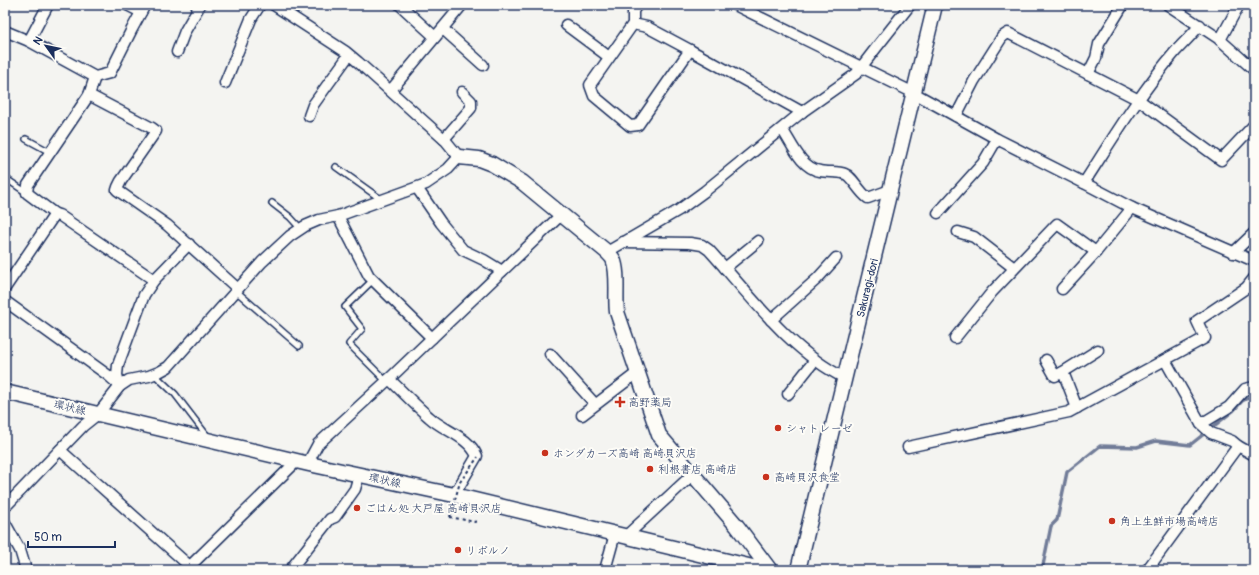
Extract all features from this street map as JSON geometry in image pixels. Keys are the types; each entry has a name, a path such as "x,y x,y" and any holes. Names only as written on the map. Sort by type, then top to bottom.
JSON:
{"street":[{"path":"29,41 48,5"},
{"path":"5,31 29,41 95,77 110,73 143,8 127,5"},
{"path":"177,52 185,31 200,5"},
{"path":"225,83 251,19 260,5"},
{"path":"274,5 349,54 444,139 459,157 479,159 492,164 522,182 607,252 614,260 616,279 616,312 659,435 737,526 770,570"},
{"path":"400,5 435,37"},
{"path":"391,90 462,5"},
{"path":"637,5 633,11 633,24 590,85 594,96 630,126 638,125 690,50"},
{"path":"735,5 914,93 997,139 1084,182 1132,208 1254,261"},
{"path":"607,252 679,210 705,192 802,112 856,74 910,5"},
{"name":"Sakuragi-dori","path":"798,570 935,5"},
{"path":"1088,74 1096,58 1099,44 1123,5"},
{"path":"1168,5 1200,25 1220,40 1254,70"},
{"path":"1220,40 1239,5"},
{"path":"633,24 647,28 690,50 802,112"},
{"path":"566,25 609,57"},
{"path":"1084,182 1175,52 1200,25"},
{"path":"443,29 483,66"},
{"path":"956,116 974,81 1002,37 1008,32 1140,100 1221,160 1254,125"},
{"path":"309,116 313,105 349,54"},
{"path":"95,77 89,95 28,185 27,193 55,214 60,215 154,280"},
{"path":"444,139 471,108 471,101 462,92"},
{"path":"89,95 156,131 121,181 118,190 167,225 237,290"},
{"path":"782,129 801,160 813,169 821,172 844,173 850,176 858,189 868,198 890,190"},
{"path":"938,213 984,163 997,139"},
{"path":"5,507 83,426 98,414 120,386 129,380 154,374 168,367 278,246 301,229 319,220 338,216 426,184 448,169 459,157"},
{"path":"417,188 441,223 463,250 502,271"},
{"path":"1062,288 1096,252 1132,208"},
{"path":"5,288 55,214"},
{"path":"60,450 190,569 303,462 311,457 318,444 562,214"},
{"path":"338,216 362,264 373,280 432,338"},
{"path":"955,338 992,292 1057,224 1096,252"},
{"path":"958,232 974,237 1014,268"},
{"path":"1233,253 1254,233"},
{"path":"725,268 758,241"},
{"path":"623,242 690,243 702,245 709,250 771,320 815,360 832,372 845,378"},
{"path":"120,386 117,375 118,365 144,295 154,280 189,244"},
{"path":"771,320 817,279 836,258"},
{"path":"908,447 1069,412 1205,338 1197,321 1246,288 1254,278"},
{"path":"5,301 109,376 120,386"},
{"path":"1046,360 1055,376 1098,350"},
{"path":"550,354 596,404"},
{"path":"788,394 815,360"},
{"path":"1166,360 1201,424 1211,433 1232,441 1254,455"},
{"path":"582,415 637,372"},
{"path":"1063,372 1077,408"},
{"path":"387,380 430,419 461,438 475,451 477,456 454,495"},
{"path":"1201,424 1229,407 1245,389 1254,387"},
{"name":"環状線","path":"5,392 359,475 454,495 765,570"},
{"path":"1147,570 1238,446"},
{"path":"606,570 620,536 692,474"},
{"path":"290,570 330,519 335,517 355,489 359,475"},
{"path":"5,523 20,550 26,570"}],"lane":[{"path":"26,139 50,152"},
{"path":"336,167 382,200"},
{"path":"5,178 27,193"},
{"path":"272,203 290,217 301,229"},
{"path":"373,280 345,307 362,329 349,344 387,380"},
{"path":"237,290 299,346"},
{"path":"154,374 175,394 211,441"}],"path":[{"path":"477,519 475,522 450,517 460,482 478,458"}],"waterway":[{"path":"1042,570 1051,526 1057,520 1067,472 1100,446 1137,447 1156,441 1190,445 1233,411 1242,401 1254,395"}],"place":[{"name":"高野薬局","path":"620,402"},
{"name":"シャトレーゼ","path":"778,428"},
{"name":"ホンダカーズ高崎 高崎貝沢店","path":"545,453"},
{"name":"利根書店 高崎店","path":"650,469"},
{"name":"高崎貝沢食堂","path":"766,477"},
{"name":"ごはん処 大戸屋 高崎貝沢店","path":"357,508"},
{"name":"角上生鮮市場高崎店","path":"1112,521"},
{"name":"リボルノ","path":"458,550"}]}
